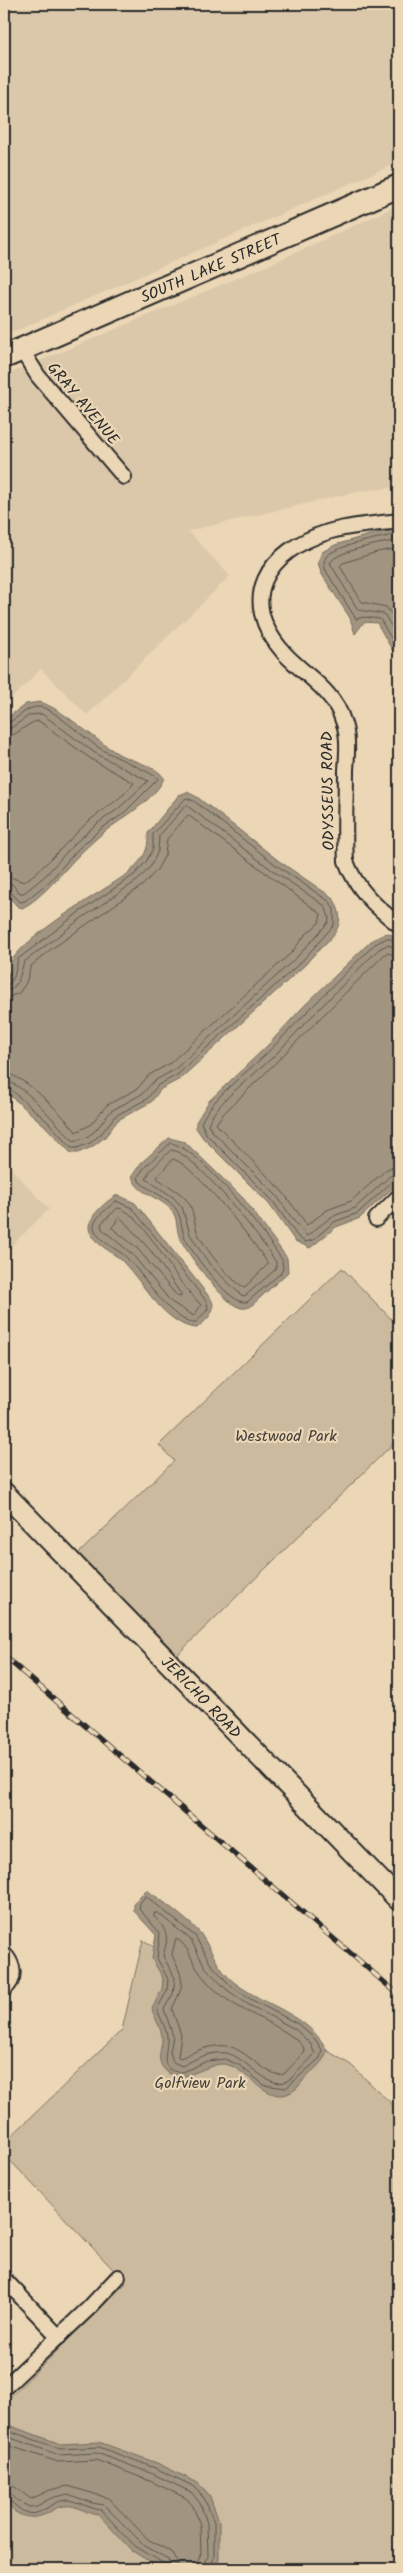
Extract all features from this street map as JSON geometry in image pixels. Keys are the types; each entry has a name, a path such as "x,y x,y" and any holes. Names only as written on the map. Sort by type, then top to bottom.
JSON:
{"main road":[{"name":"SOUTH LAKE STREET","path":"12,353 399,186"},
{"name":"JERICHO ROAD","path":"4,1494 399,1900"}],"street":[{"name":"GRAY AVENUE","path":"12,353 38,376 124,477"},
{"name":"ODYSSEUS ROAD","path":"399,521 329,532 285,554 274,562 265,575 259,599 265,624 273,639 285,654 317,682 343,720 347,741 346,861 352,876 363,894 399,925"},
{"path":"376,1219 399,1196"},
{"path":"4,1954 9,1959 13,1972 11,1980 4,1989"},
{"path":"4,2388 90,2307 118,2277"},
{"path":"4,2279 59,2336"}],"shaded area":[{"path":"4,4 399,4 399,162 4,336"},
{"path":"399,205 399,487 360,491 188,531 230,576 87,715 41,669 4,706 4,376 264,267"},
{"path":"4,1161 49,1209 4,1253"}],"green space":[{"name":"Westwood Park","path":"342,1268 399,1327 399,1438 176,1656 77,1555 174,1461 159,1445"},
{"name":"Golfview Park","path":"143,1940 351,2065 399,2111 399,2569 4,2569 4,2403 126,2283 4,2154 4,2143 122,2030"}],"water":[{"path":"399,529 399,662 377,623 364,622 355,634 350,618 321,573 318,562 322,552 335,545 372,534"},
{"path":"40,702 68,717 117,753 155,769 164,778 160,786 146,801 104,832 45,891 22,908 17,906 4,891 4,720 26,704"},
{"path":"187,792 197,797 279,861 333,898 340,919 338,927 306,964 180,1079 161,1089 151,1102 118,1120 105,1137 92,1147 78,1153 71,1153 44,1125 4,1090 4,983 12,967 10,963 32,939 130,872 146,850 148,833 179,795"},
{"path":"387,933 399,938 399,1182 360,1218 336,1227 310,1248 295,1241 269,1204 203,1138 196,1128 196,1122 209,1101 268,1045 303,1007 372,940"},
{"path":"169,1138 185,1142 244,1199 287,1258 288,1272 250,1307 243,1308 235,1305 218,1290 199,1268 179,1237 175,1217 170,1208 145,1193 135,1183 132,1176 141,1163"},
{"path":"118,1195 135,1203 211,1299 213,1304 212,1312 197,1328 186,1326 166,1312 156,1303 124,1263 94,1239 91,1234 89,1228 95,1214"},
{"path":"146,1890 174,1910 200,1933 223,1971 235,1983 298,2019 319,2037 327,2050 326,2054 297,2088 287,2094 277,2095 258,2085 240,2071 222,2064 185,2076 171,2075 165,2070 160,2062 162,2034 152,2009 162,1989 163,1978 152,1959 156,1935 134,1911 134,1902"},
{"path":"8,2425 61,2444 99,2442 157,2463 198,2483 210,2497 219,2521 219,2560 213,2569 166,2569 153,2564 131,2550 99,2515 74,2507 61,2507 36,2517 18,2514 4,2501 4,2429"}],"railway":[{"path":"4,1656 399,1995"}]}
